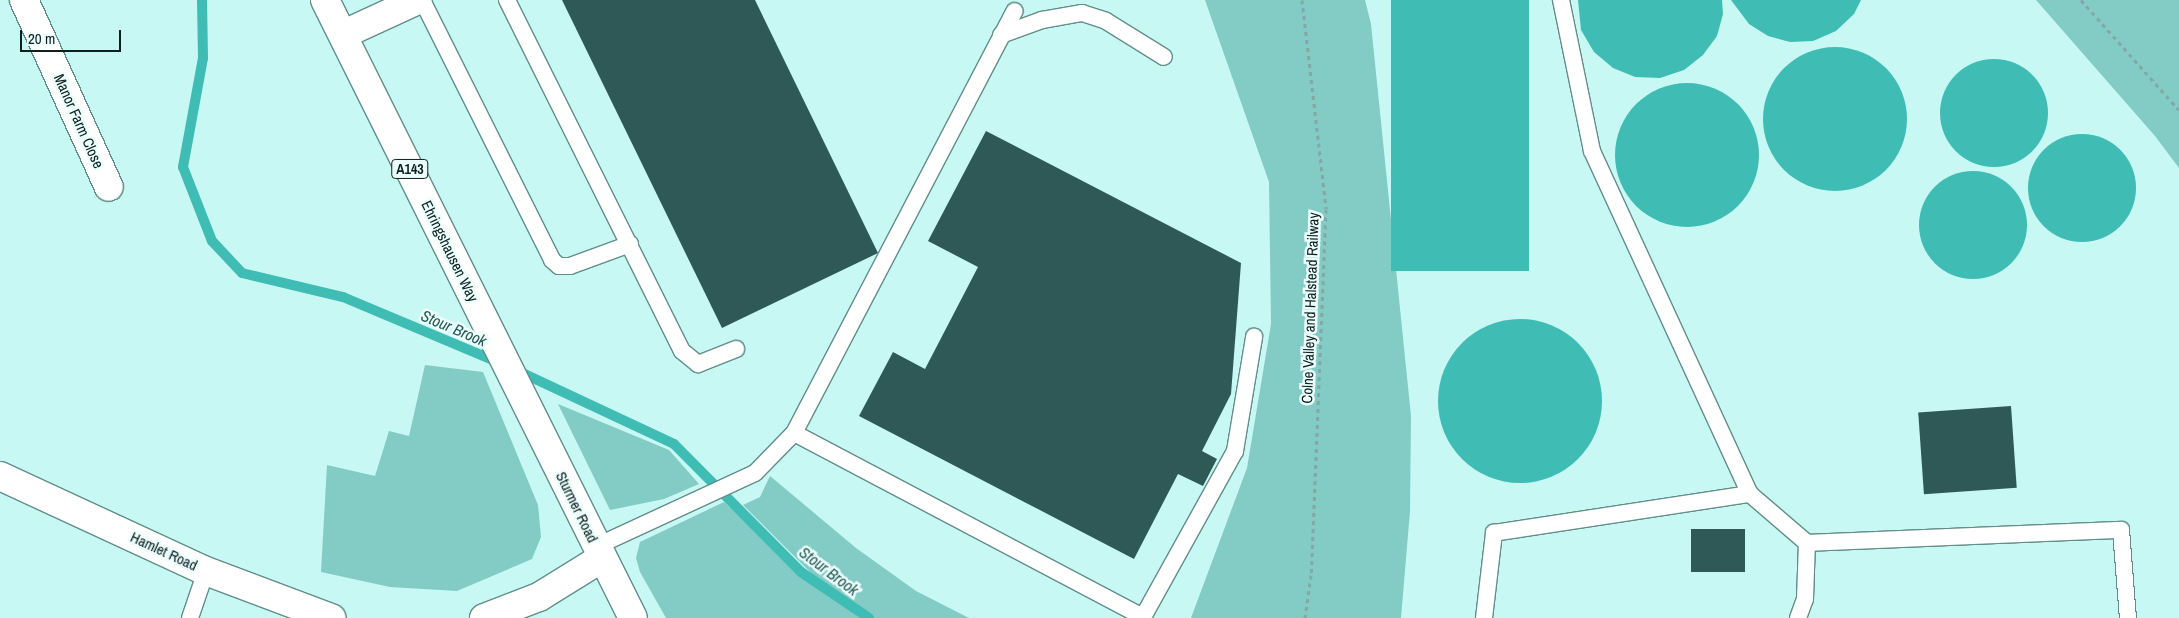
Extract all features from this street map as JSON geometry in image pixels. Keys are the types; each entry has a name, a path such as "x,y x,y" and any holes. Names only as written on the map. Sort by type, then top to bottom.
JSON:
{"street":[{"name":"Manor Farm Close","path":"24,0 109,187"},
{"name":"Ehringshausen Way","path":"325,0 344,34 522,395"},
{"path":"344,34 418,0"},
{"name":"Sturmer Road","path":"522,395 633,618"},
{"name":"Hamlet Road","path":"0,476 206,571 331,618"},
{"path":"484,618 539,597 599,552"}],"lane":[{"path":"422,0 552,260 559,266 570,266 630,244"},
{"path":"507,0 692,363 698,364 736,349"},
{"path":"1561,0 1592,151 1750,494 1807,543 2121,530 2128,618"},
{"path":"599,552 755,473 794,433 1015,12"},
{"path":"1002,35 1042,20 1082,13 1106,21 1164,57"},
{"path":"794,433 1143,617 1235,451 1254,337"},
{"path":"1484,618 1494,533 1750,494"},
{"path":"1798,618 1805,599 1807,543"},
{"path":"190,618 206,571"}],"path":[{"name":"Colne Valley and Halstead Railway","path":"1302,0 1326,210 1311,575 1304,618"},
{"path":"2081,0 2179,110"}],"shaded area":[{"path":"1205,0 1365,0 1371,24 1411,416 1410,511 1401,618 1191,618 1247,468 1271,324 1269,182"},
{"path":"1391,0 1529,0 1529,271 1391,271"},
{"path":"1578,0 1722,0 1723,14 1717,36 1703,55 1684,70 1660,78 1635,77 1613,68 1594,52 1581,30"},
{"path":"1731,0 1861,0 1854,14 1836,31 1813,41 1790,42 1768,36 1749,24"},
{"path":"2036,0 2179,0 2179,168 2155,136"},
{"path":"1835,47 1862,53 1875,59 1886,68 1895,79 1901,92 1907,119 1901,146 1895,159 1886,170 1875,179 1862,185 1835,191 1808,185 1795,179 1784,170 1775,159 1769,146 1763,119 1769,92 1775,79 1784,68 1795,59 1808,53"},
{"path":"1994,59 2015,63 2032,75 2044,92 2048,113 2044,134 2032,151 2015,163 1994,167 1973,163 1956,151 1944,134 1940,113 1944,92 1956,75 1973,63"},
{"path":"1687,83 1715,88 1738,104 1754,127 1759,155 1754,183 1738,206 1715,222 1687,227 1659,222 1636,206 1620,183 1615,155 1620,127 1636,104 1659,88"},
{"path":"2082,134 2103,138 2120,150 2132,167 2136,188 2132,209 2120,226 2103,238 2082,242 2061,238 2044,226 2032,209 2028,188 2032,167 2044,150 2061,138"},
{"path":"1973,171 1994,175 2011,187 2023,204 2027,225 2023,246 2011,263 1994,275 1973,279 1952,275 1935,263 1923,246 1919,225 1923,204 1935,187 1952,175"},
{"path":"1520,319 1551,325 1578,343 1596,370 1602,401 1596,432 1578,459 1551,477 1520,483 1489,477 1462,459 1444,432 1438,401 1444,370 1462,343 1489,325"},
{"path":"425,365 483,372 538,505 541,537 532,559 457,591 390,587 321,572 327,465 375,476 389,431 409,436"},
{"path":"558,404 669,450 699,484 664,499 610,510"},
{"path":"770,476 856,548 916,591 969,618 862,618 835,597 743,505 760,497"},
{"path":"724,502 813,583 860,618 666,618 640,572 636,558 640,542"}],"building":[{"path":"562,0 755,0 878,253 722,328"},
{"path":"986,131 1241,263 1231,394 1202,451 1217,459 1203,486 1178,474 1134,559 859,416 893,352 925,369 978,267 928,241"},
{"path":"2011,406 2017,488 1924,494 1918,412"},
{"path":"1691,529 1745,529 1745,572 1691,572"}],"waterway":[{"name":"Stour Brook","path":"202,0 203,58 183,167 212,241 242,273 343,297 500,363"},
{"name":"Stour Brook","path":"516,370 674,444 801,572 869,618"}]}
